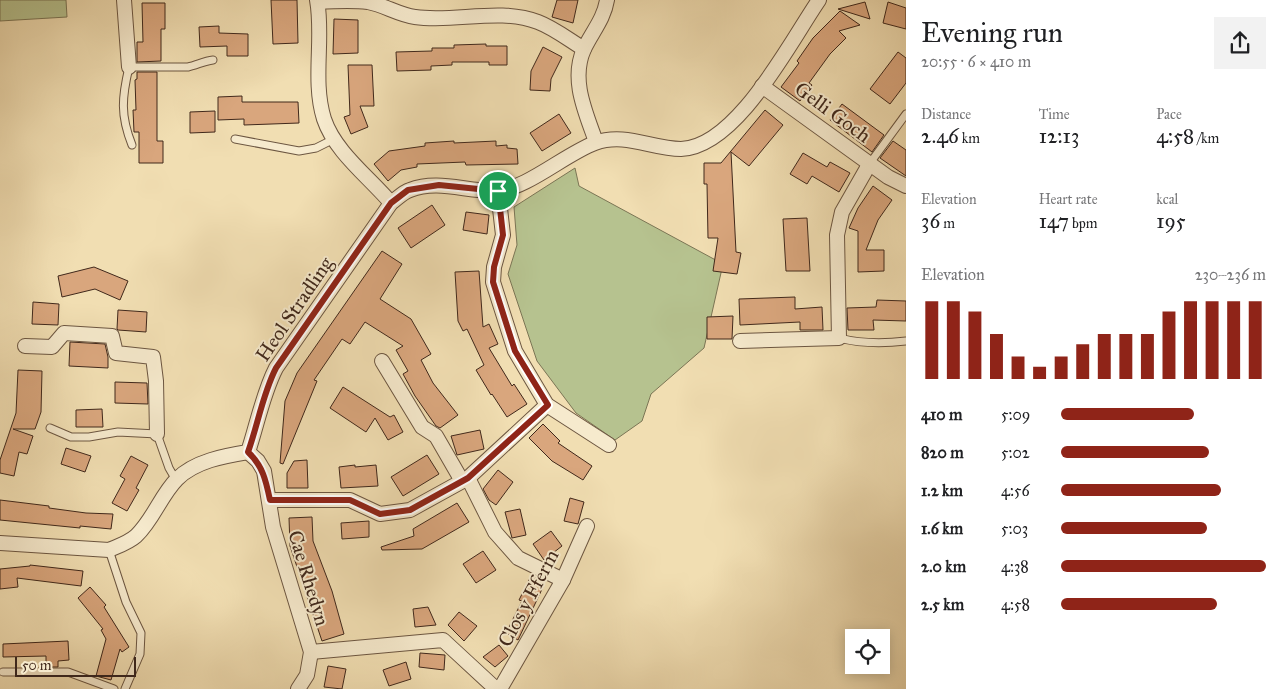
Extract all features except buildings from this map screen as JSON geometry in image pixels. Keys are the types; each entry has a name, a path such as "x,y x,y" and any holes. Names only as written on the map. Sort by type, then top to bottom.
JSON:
{"street":[{"path":"124,0 129,67"},
{"path":"596,142 580,96 579,67 584,49 599,26 607,0"},
{"path":"609,445 548,405 515,351 493,282 494,267 503,235 498,191 519,184 596,142 621,138 680,149 709,142 737,118 762,86 819,0"},
{"path":"391,203 343,150 324,119 320,96 318,1 370,2 389,11 416,18 519,17 538,22 584,49"},
{"name":"Gelli Goch","path":"762,86 888,176 906,186"},
{"path":"740,341 839,338 837,235 842,212 870,163"},
{"name":"Heol Stradling","path":"248,452 260,418 268,383 276,368 391,203 408,190 424,186 439,185 498,191"},
{"path":"25,346 52,347 64,333 112,336 116,353 153,357 156,381 157,434"},
{"path":"382,361 422,426 436,436 465,480 495,532 518,558 563,580"},
{"path":"270,500 350,500 380,514 410,510 465,480 548,405"},
{"path":"0,543 109,550 125,544 137,535 176,480 189,469 210,460 248,452"},
{"name":"Cae Rhedyn","path":"248,452 258,461 264,471 274,527 311,652 306,675 298,689"},
{"name":"Clos y Fferm","path":"500,689 563,580 587,526"},
{"path":"311,652 443,640 496,689"}],"lane":[{"path":"132,145 123,117 122,100 129,67 188,66 213,60"},
{"path":"870,163 906,114"},
{"path":"235,139 299,151 316,148 334,138"},
{"path":"839,338 857,343 874,344 906,341"},
{"path":"50,428 71,437 89,437 118,432 157,434 169,468 176,480"},
{"path":"109,550 126,602 141,633 140,654 125,689"},
{"path":"3,672 68,672 114,689"}],"green space":[{"path":"0,0 66,0 67,17 0,21"},
{"path":"575,168 579,186 723,264 704,348 651,394 642,421 615,440 576,413 537,361 508,274 517,245 514,207"}],"route":[{"path":"439,185 498,191 503,235 494,267 493,282 515,351 548,405 468,478 410,510 380,514 350,500 270,500 264,471 258,461 248,452 260,418 268,383 276,368 391,203 408,190 424,186 439,185"}]}
